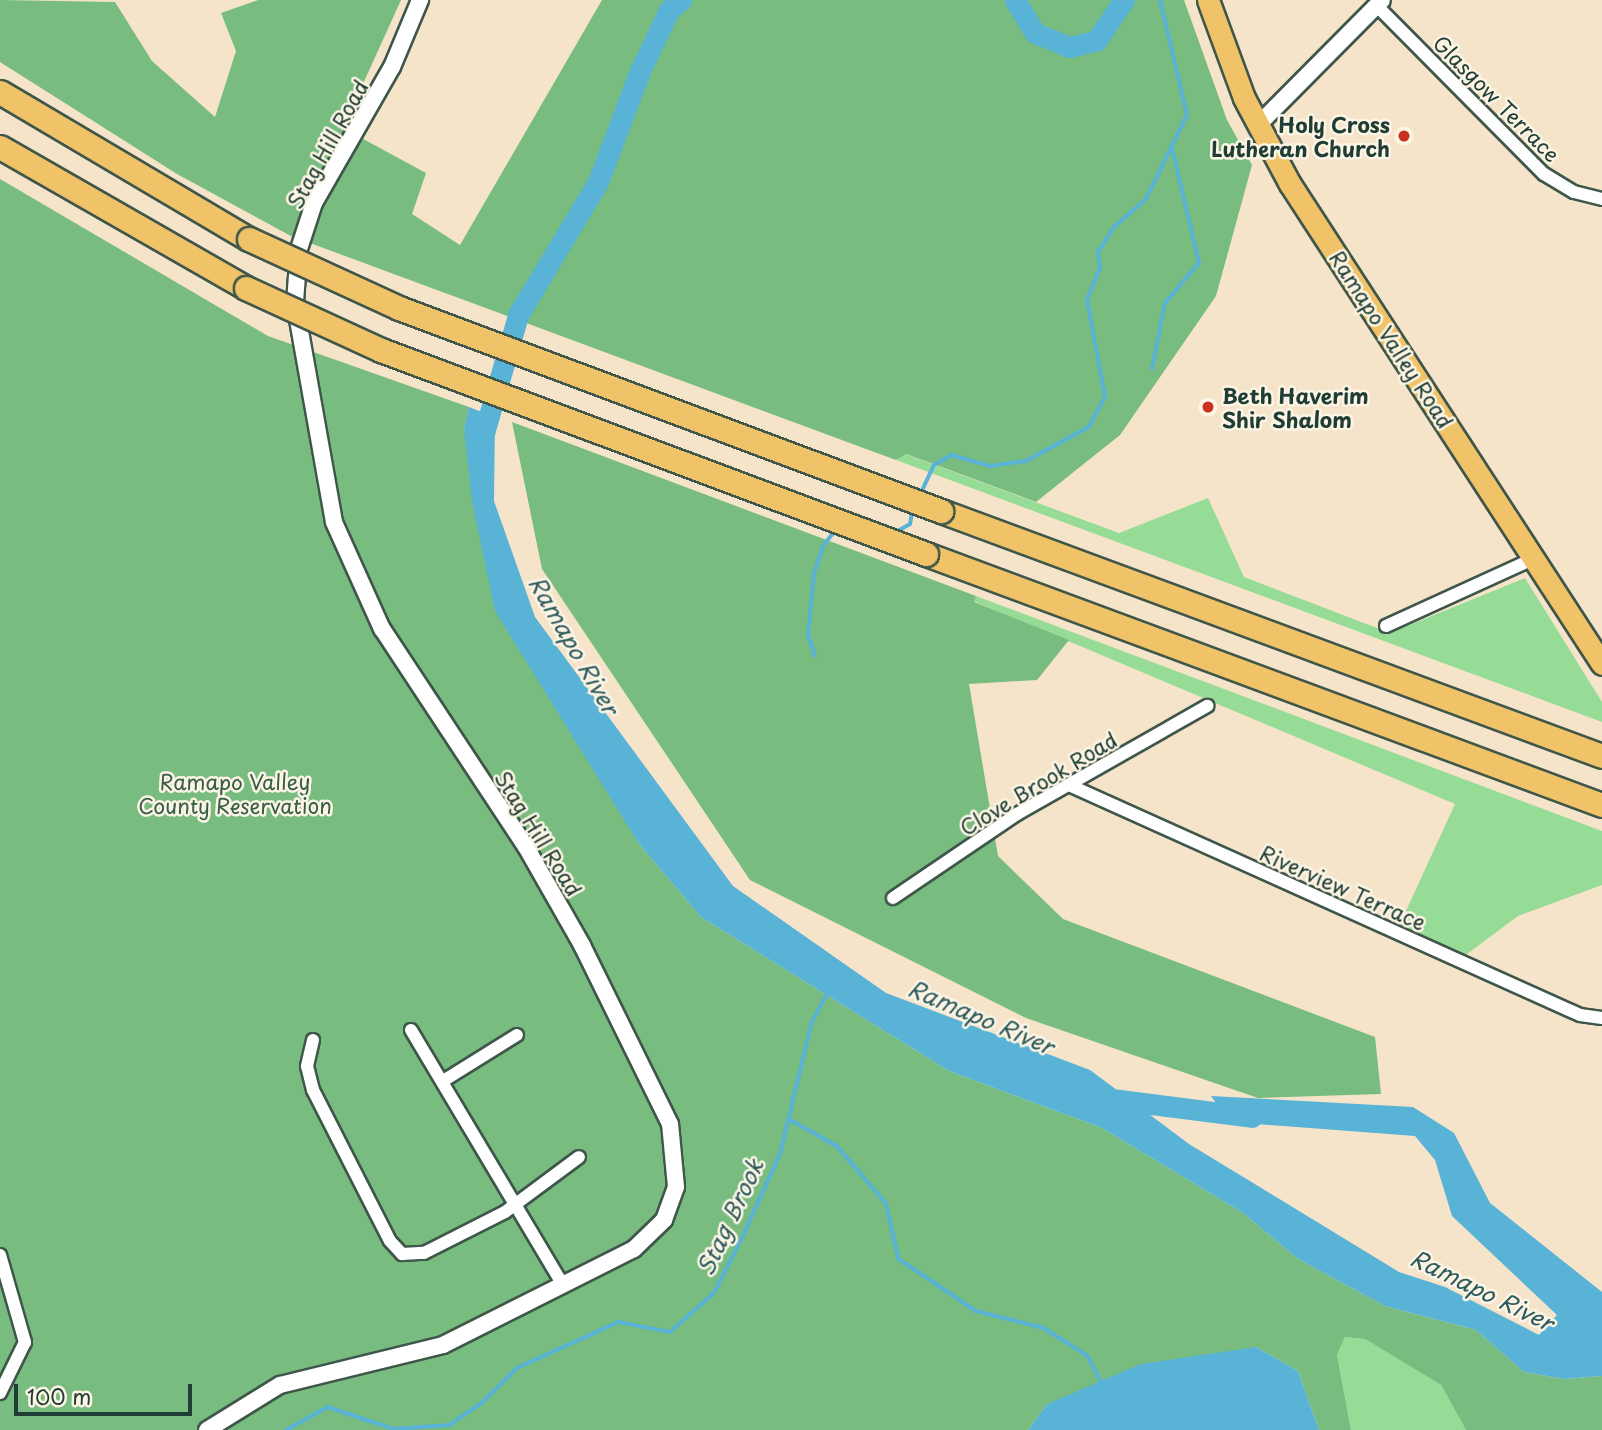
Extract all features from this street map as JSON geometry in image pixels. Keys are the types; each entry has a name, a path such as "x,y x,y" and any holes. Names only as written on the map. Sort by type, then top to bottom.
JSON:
{"highway":[{"path":"0,84 67,135"},
{"path":"0,92 67,135 249,239 399,308 1602,756"},
{"path":"0,147 246,288 382,351 1602,805"}],"main road":[{"name":"Ramapo Valley Road","path":"1208,0 1257,125 1602,664"}],"street":[{"name":"Stag Hill Road","path":"207,1430 280,1385 443,1345 654,1234 676,1187 674,1138 539,869 382,629 352,571 334,522 295,302 299,249 314,203 392,68 420,0"},
{"path":"1257,125 1380,3"},
{"name":"Glasgow Terrace","path":"1380,3 1544,174 1602,199"},
{"path":"1386,626 1533,559"},
{"name":"Clove Brook Road","path":"893,898 1069,785 1207,706"},
{"name":"Riverview Terrace","path":"1069,785 1580,1016 1602,1018"},
{"path":"411,1030 518,1203 562,1283"},
{"path":"443,1081 517,1035"},
{"path":"313,1040 307,1066 313,1090 397,1251 424,1253 518,1203 579,1157"},
{"path":"0,1255 25,1342 0,1393"}],"green space":[{"path":"0,0 115,2 152,61 215,117 236,51 221,13 258,0 401,0 343,128 426,173 412,214 460,245 602,0 1184,0 1227,120 1252,165 1216,296 1120,435 1036,502 906,454 896,460 291,236 177,174 0,62"},
{"name":"Ramapo Valley County Reservation","path":"0,179 268,336 469,407 464,429 580,739 639,844 701,917 949,1071 1102,1128 1243,1213 1298,1259 1385,1306 1476,1330 1524,1372 1564,1379 1602,1376 1602,1430 1466,1430 1441,1385 1365,1339 1345,1337 1337,1354 1351,1430 1319,1430 1298,1371 1256,1347 1047,1404 1028,1430 0,1430"},
{"path":"512,422 976,596 974,602 1069,640 1037,680 969,684 998,856 1063,919 1375,1037 1381,1094 1258,1098 1026,1018 750,880 542,569"},
{"path":"905,454 1119,533 1208,498 1244,577 1390,633 1525,578 1602,702 1602,722 896,460"},
{"path":"976,596 1602,831 1602,885 1518,916 1459,960 1395,935 1455,804 973,601"},
{"path":"1345,1337 1365,1339 1441,1385 1466,1430 1351,1430 1337,1353"}],"water":[{"path":"469,407 495,417 494,501 535,617 733,886 886,993 1090,1070 1189,1144 1399,1272 1445,1287 1539,1335 1557,1315 1452,1216 1435,1160 1415,1136 1229,1122 1211,1096 1413,1107 1454,1133 1490,1203 1602,1292 1602,1376 1564,1379 1524,1372 1476,1330 1385,1306 1298,1259 1243,1213 1102,1128 949,1071 701,917 639,844 495,611 472,501 464,429"},
{"path":"1256,1347 1298,1371 1319,1430 1028,1430 1047,1404 1141,1364"}],"waterway":[{"name":"Ramapo River","path":"482,440 518,315 598,182 640,71 669,10 681,0"},
{"name":"Ramapo River","path":"1015,0 1035,33 1069,47 1096,41 1124,0"},
{"path":"920,495 934,465 952,455 990,466 1026,461 1089,427 1105,397 1087,300 1100,267 1098,252 1114,227 1146,199 1187,115 1160,0"},
{"path":"1152,369 1165,303 1199,263 1172,149"},
{"path":"894,533 910,524 913,508"},
{"path":"815,656 808,635 814,574 823,546 833,533 842,534"},
{"name":"Stag Brook","path":"286,1430 328,1407 394,1429 450,1425 482,1403 517,1368 619,1322 670,1332 714,1293 743,1236 780,1154 812,1022 829,990"},
{"name":"Ramapo River","path":"1104,1098 1252,1117"},
{"path":"789,1119 837,1146 886,1203 899,1259 976,1311 1044,1328 1088,1356 1103,1385"}],"place":[{"name":"Holy Cross Lutheran Church","path":"1404,136"},
{"name":"Beth Haverim Shir Shalom","path":"1208,407"}]}
